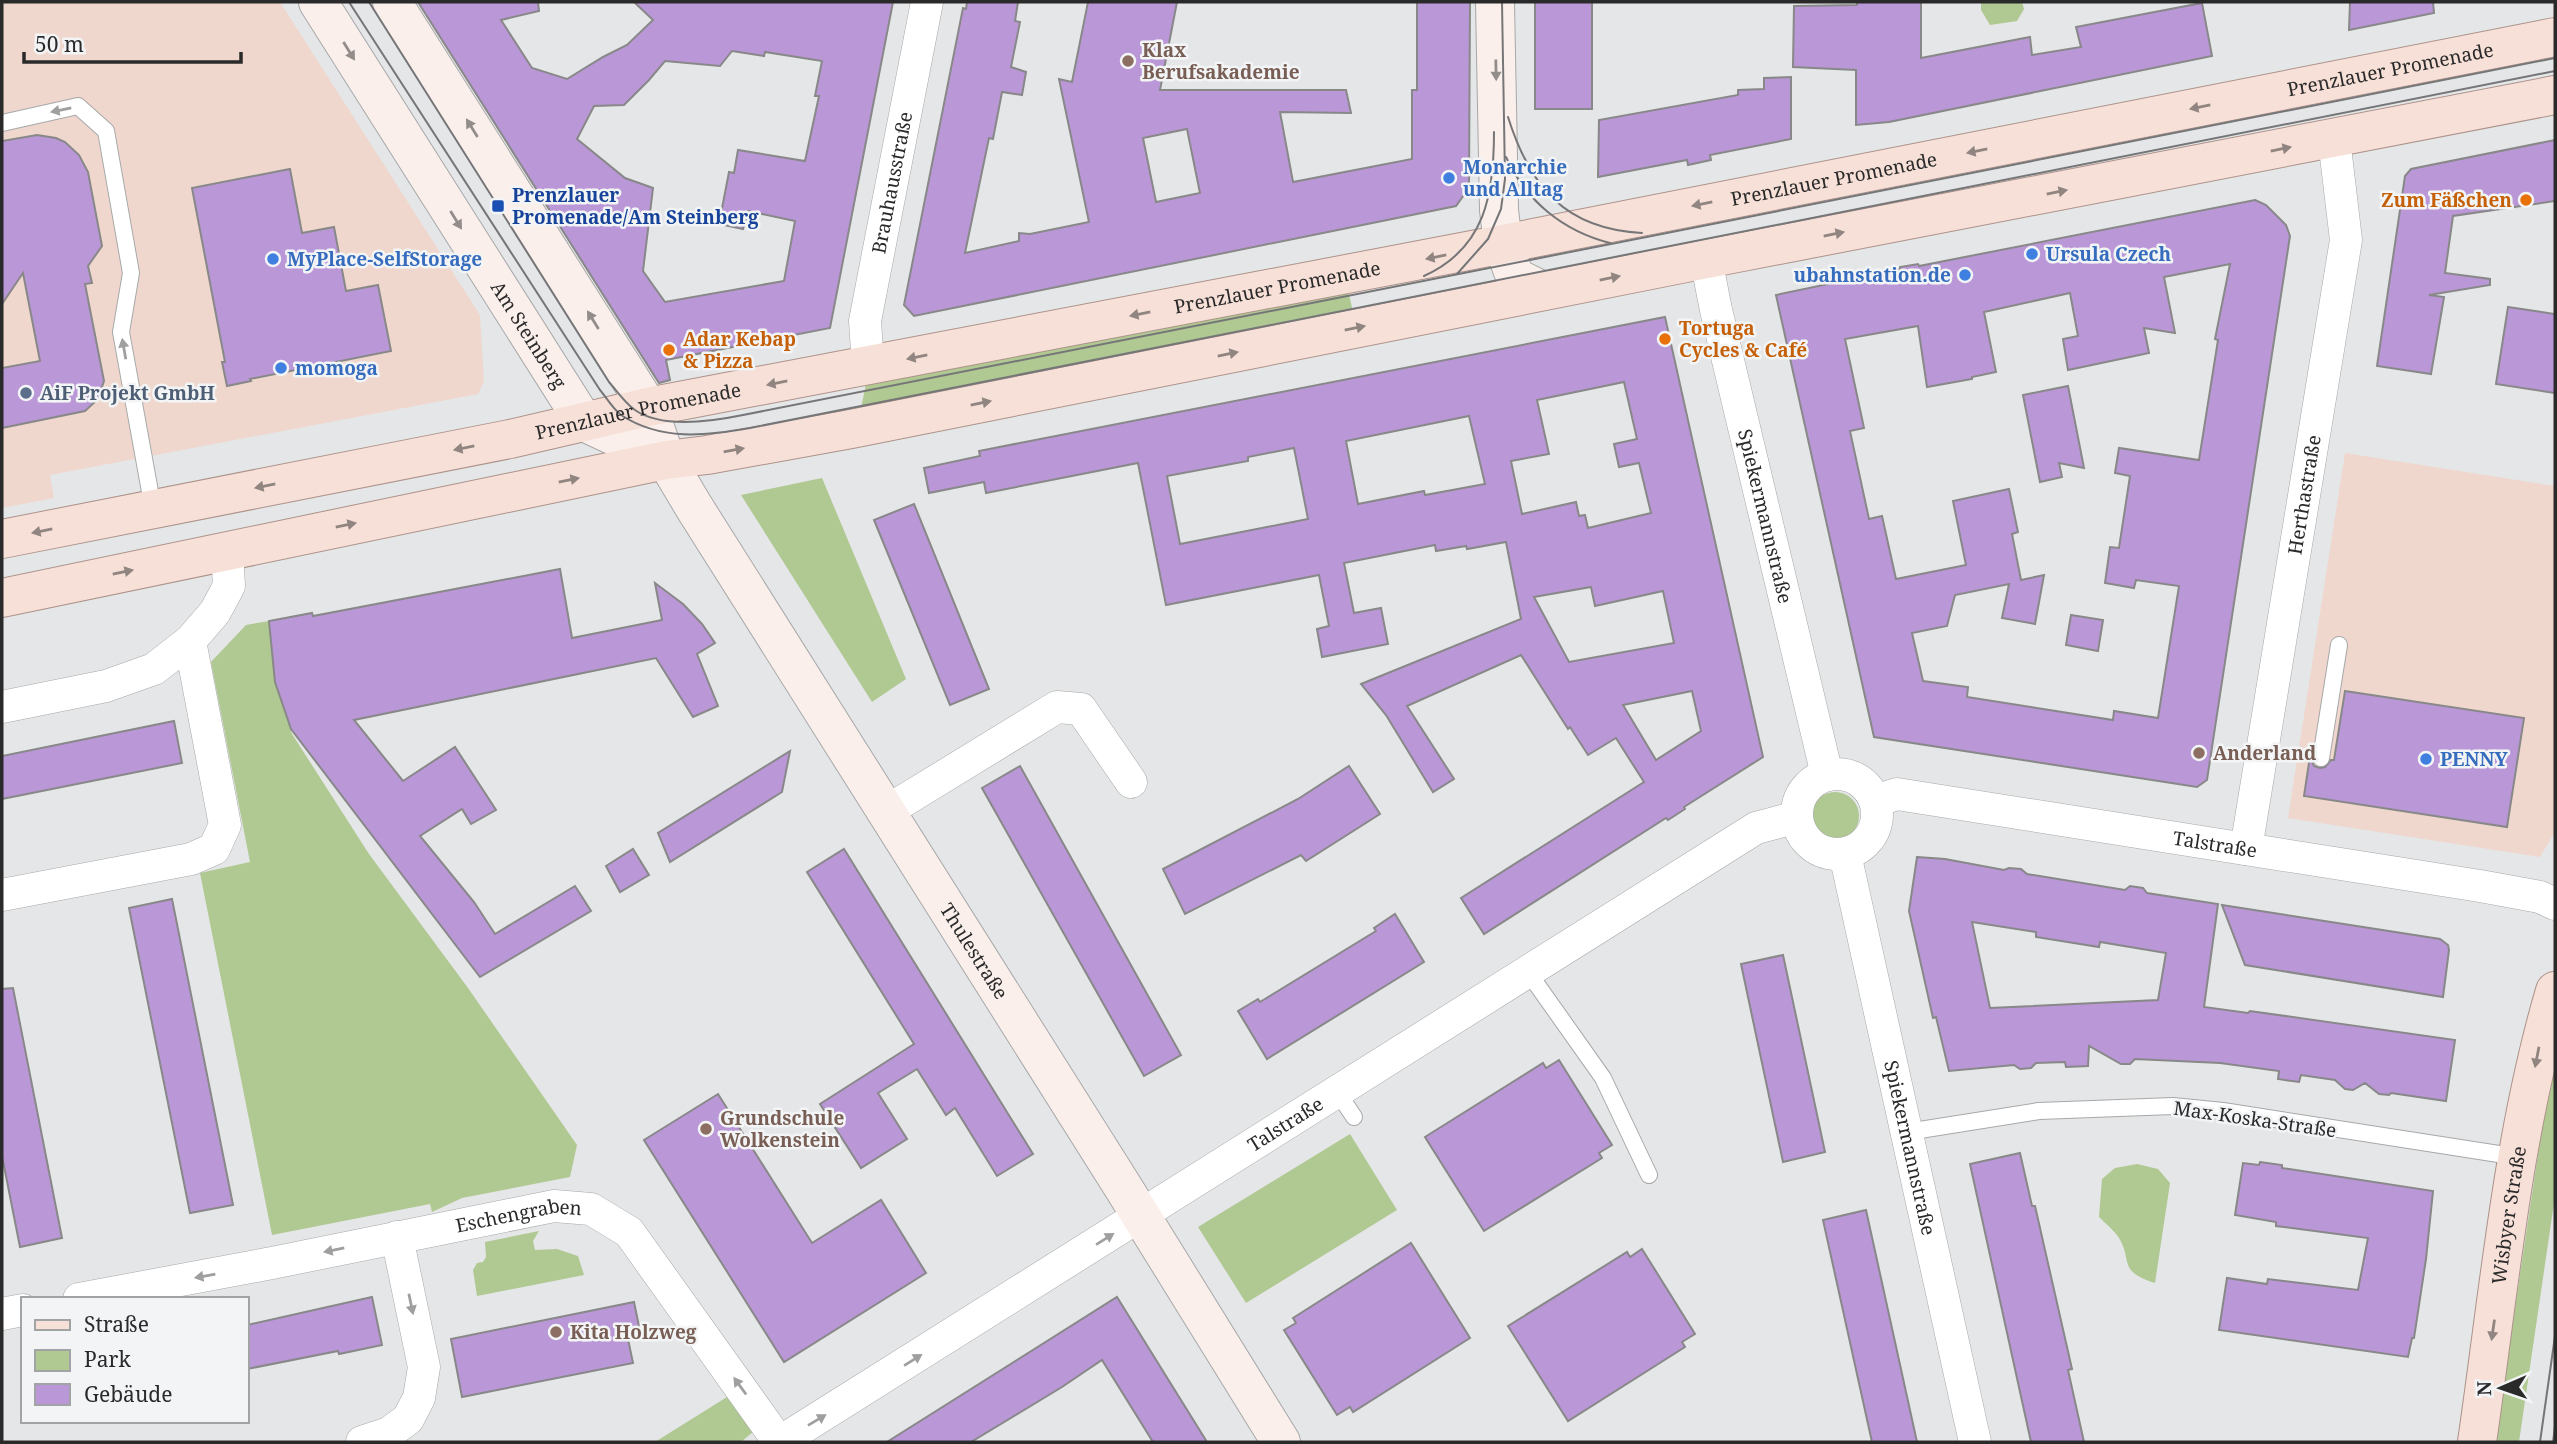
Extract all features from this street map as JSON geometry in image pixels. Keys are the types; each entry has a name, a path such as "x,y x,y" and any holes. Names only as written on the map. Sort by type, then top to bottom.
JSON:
{"main road":[{"name":"Prenzlauer Promenade","path":"2,539 510,439 648,407 1503,244 2555,37"},
{"path":"2,598 666,460 851,429 1706,259 2555,95"},
{"name":"Wisbyer Straße","path":"2477,1442 2518,1157 2541,1040 2555,991"}],"street":[{"name":"Am Steinberg","path":"318,2 584,422"},
{"path":"392,2 648,407 666,460"},
{"name":"Brauhausstraße","path":"868,366 864,320 927,2"},
{"path":"1494,2 1499,210 1503,244 1515,276 1544,291"},
{"name":"Herthastraße","path":"2246,849 2346,240 2334,139"},
{"name":"Spiekermannstraße","path":"1706,259 1827,775"},
{"path":"584,422 666,460"},
{"name":"Thulestraße","path":"666,460 1281,1442"},
{"path":"2,707 106,687 154,669 190,641 215,612 229,586 227,550"},
{"path":"2,895 191,859 214,849 225,825 190,641"},
{"path":"887,811 1057,707 1080,709 1130,782"},
{"path":"1842,774 1856,779 1868,788 1875,801 1875,828 1868,840 1858,849 1845,854 1818,850 1807,841 1800,830 1797,817 1804,790 1827,775 1842,774"},
{"name":"Talstraße","path":"1875,801 1897,794 2492,888 2540,897 2555,904"},
{"name":"Talstraße","path":"780,1442 1141,1216 1346,1105 1528,972 1756,828 1797,817"},
{"name":"Spiekermannstraße","path":"1845,854 1975,1442"},
{"name":"Eschengraben","path":"90,1297 554,1206 591,1209 629,1232 780,1442"},
{"path":"362,1442 389,1433 408,1419 419,1398 424,1367 397,1237"},
{"path":"2,1314 21,1310"}],"lane":[{"path":"2,123 78,106 106,131 131,273 121,332 153,508"},
{"path":"2321,758 2339,645"},
{"path":"1528,972 1603,1078 1649,1175"},
{"name":"Max-Koska-Straße","path":"1908,1132 2039,1111 2173,1106 2223,1111 2518,1157"}],"shaded area":[{"path":"2,2 280,2 480,315 484,381 478,394 50,475 54,498 2,508"},
{"path":"2345,453 2555,486 2555,832 2540,857 2288,818"}],"green space":[{"path":"1981,2 2022,2 2024,9 2017,21 1990,25 1981,10"},
{"path":"1348,290 1353,312 860,413 866,384"},
{"path":"822,478 906,679 872,702 741,495"},
{"path":"269,621 275,682 292,734 369,854 468,988 577,1145 570,1177 462,1198 432,1212 430,1204 272,1235 200,873 250,862 211,662 246,625"},
{"path":"1835,792 1844,793 1852,799 1858,807 1858,825 1852,833 1844,839 1835,840 1826,839 1818,833 1812,825 1811,816 1812,807 1818,799 1826,793"},
{"path":"2555,1055 2555,1196 2519,1442 2495,1442 2541,1134"},
{"path":"1350,1134 1397,1210 1246,1303 1198,1227"},
{"path":"2137,1164 2158,1169 2170,1183 2155,1283 2143,1279 2131,1270 2119,1238 2099,1217 2102,1179 2115,1168"},
{"path":"539,1231 533,1241 535,1250 557,1249 578,1256 584,1275 477,1296 473,1270 477,1263 483,1262 486,1257 485,1242"},
{"path":"727,1397 753,1432 741,1442 655,1442"}],"building":[{"path":"418,2 538,2 539,11 501,20 532,68 567,79 627,45 653,20 634,2 893,2 830,328 666,360 670,380 659,383","holes":["732,51 764,56 765,52 822,61 815,96 819,96 805,161 738,150 734,173 729,172 719,224 743,229 748,211 795,221 784,281 665,302 643,271 653,188 625,178 577,139 594,106 624,105 665,61 720,66"]},
{"path":"967,2 1018,2 1015,21 1020,22 1011,67 1026,72 1022,95 1002,92 993,139 989,138 965,253 1019,241 1019,233 1030,234 1089,222 1059,79 1072,82 1088,2 1177,2 1160,90 1346,90 1351,113 1280,112 1293,182 1412,159 1412,90 1417,90 1417,2 1470,2 1469,188 1456,206 914,316 904,305 963,8 966,9","holes":["1187,129 1200,193 1156,202 1143,138"]},
{"path":"1535,2 1592,2 1592,109 1535,109"},
{"path":"1857,2 1921,2 1921,58 2030,37 2032,55 2081,47 2076,27 2202,3 2212,56 1889,122 1856,125 1856,70 1793,67 1794,6 1857,5"},
{"path":"2350,2 2433,2 2434,13 2349,30"},
{"path":"1791,77 1791,139 1710,155 1711,160 1688,165 1687,160 1598,177 1599,120 1738,95 1738,90 1764,89 1764,78"},
{"path":"37,135 65,142 79,155 88,172 102,246 88,266 92,283 85,284 104,381 98,399 85,411 2,428 2,368 40,361 23,273 2,304 2,141"},
{"path":"2555,140 2555,201 2453,216 2445,273 2490,279 2490,285 2429,295 2444,297 2431,374 2377,366 2405,176 2411,169"},
{"name":"MyPlace-SelfStorage","path":"290,169 302,233 334,227 346,291 378,285 391,351 227,386 222,362 225,362 192,188"},
{"path":"2255,200 2266,205 2286,225 2290,236 2207,780 2197,787 1874,737 1776,295 1900,267 1919,266","holes":["2230,264 2215,339 2218,340 2199,460 2119,448 2115,473 2130,476 2119,548 2110,547 2105,583 2134,588 2136,580 2179,586 2158,718 2114,711 2113,720 1967,697 1968,687 1923,681 1912,633 1947,626 1955,595 2009,584 2002,618 2035,624 2044,575 2021,580 2012,534 2018,532 2009,489 1953,501 1966,565 1896,579 1882,516 1869,519 1850,431 1864,428 1845,339 1918,326 1927,387 1972,379 1996,372 1984,312 2070,293 2078,336 2063,339 2068,370 2149,353 2144,328 2175,333 2164,277"]},
{"path":"2508,307 2555,314 2555,393 2496,384"},
{"path":"1665,317 1763,757 1668,820 1666,818 1484,934 1461,898 1644,782 1616,738 1588,755 1570,727 1568,729 1521,655 1407,706 1454,779 1433,792 1386,715 1361,684 1521,619 1506,542 1436,551 1435,545 1344,563 1354,613 1381,608 1388,644 1322,657 1317,629 1329,626 1319,575 1166,605 1138,463 986,493 984,482 929,493 924,468 980,456 979,451","holes":["1624,382 1637,439 1614,444 1619,467 1639,463 1651,513 1588,528 1585,515 1579,516 1576,502 1522,514 1511,461 1549,454 1537,400","1469,416 1485,484 1425,495 1424,491 1358,504 1346,441","1294,448 1308,519 1180,544 1167,476 1248,461 1248,457","1591,587 1595,606 1663,591 1674,643 1569,662 1534,597","1692,691 1701,731 1656,760 1623,705"]},
{"path":"2068,386 2084,468 2059,463 2062,477 2040,482 2023,395"},
{"path":"914,504 989,689 950,705 874,520"},
{"path":"560,569 572,638 662,620 655,583 683,604 715,643 697,654 718,706 693,717 656,658 354,720 403,781 455,747 496,810 471,824 462,809 420,836 474,902 495,934 575,886 591,911 480,977 291,729 275,682 269,621 312,613 313,616"},
{"path":"2071,615 2103,620 2098,651 2066,645"},
{"name":"PENNY","path":"2345,691 2524,718 2507,827 2304,796 2310,756 2314,766 2320,768 2334,760"},
{"path":"174,721 182,763 2,799 2,756"},
{"path":"790,751 782,792 670,862 658,833"},
{"path":"1020,766 1181,1055 1144,1076 982,788"},
{"path":"1349,766 1380,814 1306,861 1301,855 1185,914 1163,869 1298,799"},
{"path":"633,849 649,875 620,892 606,866"},
{"path":"844,849 1033,1154 997,1176 955,1108 946,1115 917,1069 878,1093 907,1139 861,1168 820,1104 914,1044 807,872"},
{"path":"1917,857 1945,859 2004,870 2021,869 2027,874 2125,890 2130,886 2143,888 2147,893 2218,904 2204,1007 2455,1040 2446,1101 2391,1093 2379,1094 2365,1083 2353,1090 2345,1089 2335,1080 2301,1075 2299,1082 2278,1079 2279,1071 2220,1063 2135,1059 2130,1064 2121,1064 2089,1046 2088,1066 2066,1067 2065,1062 2036,1063 2031,1068 2020,1069 2014,1065 1949,1071 1936,1017 1933,1018 1909,911","holes":["1972,922 2036,932 2036,937 2099,947 2100,942 2166,953 2158,1000 1990,1008"]},
{"path":"172,899 233,1205 190,1213 129,908"},
{"path":"2222,905 2440,939 2448,945 2449,950 2443,997 2245,965"},
{"path":"1395,914 1424,962 1267,1059 1238,1011 1258,999 1260,1002 1376,931 1374,928"},
{"path":"1783,955 1825,1152 1783,1162 1741,964"},
{"path":"13,988 62,1238 20,1247 2,1156 2,989"},
{"path":"1559,1060 1612,1145 1599,1153 1602,1158 1484,1231 1425,1137 1543,1063 1546,1068"},
{"path":"718,1094 812,1243 881,1200 926,1273 784,1362 644,1140"},
{"path":"2020,1153 2032,1206 2035,1206 2072,1369 2068,1370 2084,1442 2031,1442 1970,1164"},
{"path":"2260,1162 2282,1165 2282,1168 2433,1191 2426,1259 2414,1338 2408,1357 2219,1330 2227,1278 2267,1284 2268,1279 2358,1290 2368,1238 2276,1226 2276,1222 2235,1215 2243,1163 2259,1165"},
{"path":"1866,1210 1917,1442 1872,1442 1823,1220"},
{"path":"1411,1243 1470,1338 1353,1412 1350,1407 1337,1415 1284,1330 1296,1323 1293,1318"},
{"path":"1642,1249 1695,1334 1682,1342 1685,1347 1568,1421 1508,1326 1627,1252 1630,1257"},
{"path":"372,1297 382,1345 248,1369 248,1325"},
{"path":"1117,1297 1207,1442 1153,1442 1102,1360 971,1442 887,1442"},
{"path":"634,1302 641,1336 628,1339 633,1363 462,1397 451,1339"}],"tram line":[{"path":"349,2 615,410 652,429 684,434 750,428 2555,71"},
{"path":"369,2 609,382 635,410 646,416 673,422 743,415 2555,58"},
{"path":"1457,274 1488,239 1501,209 1505,179 1502,2"},
{"path":"1508,117 1527,164 1554,200 1592,223 1615,230 1642,233"},
{"path":"1424,276 1445,264 1461,250 1482,216 1492,176 1494,132"},
{"path":"1506,157 1524,187 1548,212 1577,231 1610,243"},
{"path":"2540,1442 2555,1336"},
{"path":"2553,1442 2555,1426"}],"place":[{"name":"Klax Berufsakademie","path":"1128,61"},
{"name":"Monarchie und Alltag","path":"1449,178"},
{"name":"Zum Fäßchen","path":"2526,200"},
{"name":"Prenzlauer Promenade/Am Steinberg","path":"498,206"},
{"name":"Ursula Czech","path":"2032,254"},
{"name":"MyPlace-SelfStorage","path":"273,259"},
{"name":"ubahnstation.de","path":"1965,275"},
{"name":"Tortuga Cycles & Café","path":"1665,339"},
{"name":"Adar Kebap & Pizza","path":"669,350"},
{"name":"momoga","path":"281,368"},
{"name":"AiF Projekt GmbH","path":"26,393"},
{"name":"Anderland","path":"2199,753"},
{"name":"PENNY","path":"2426,759"},
{"name":"Grundschule Wolkenstein","path":"706,1129"},
{"name":"Kita Holzweg","path":"556,1332"}]}
